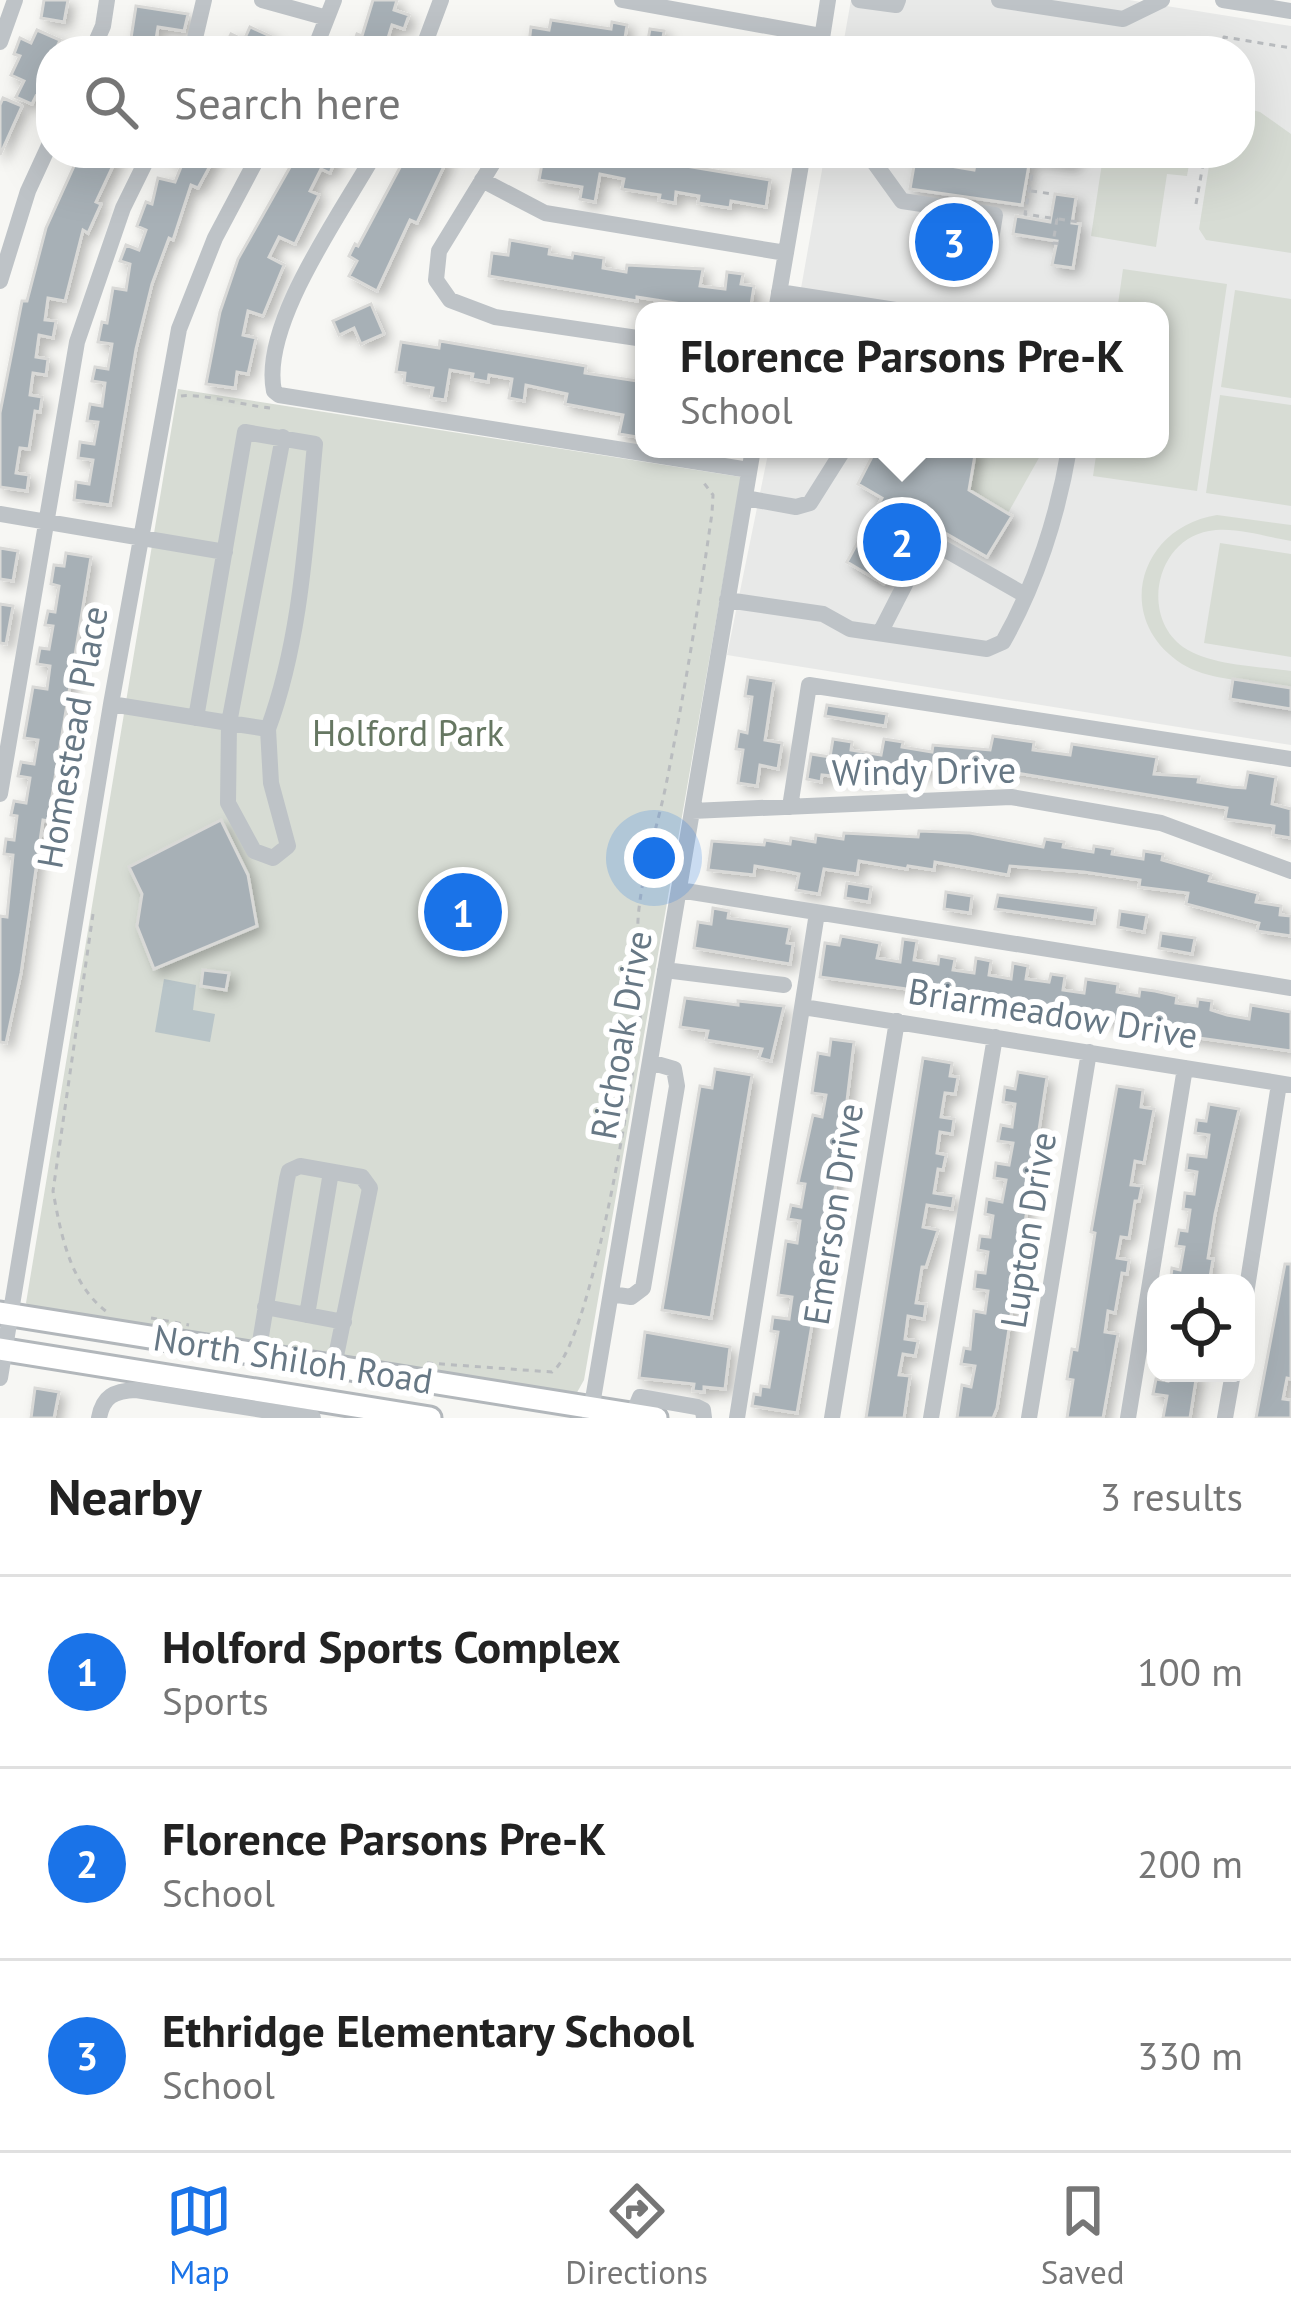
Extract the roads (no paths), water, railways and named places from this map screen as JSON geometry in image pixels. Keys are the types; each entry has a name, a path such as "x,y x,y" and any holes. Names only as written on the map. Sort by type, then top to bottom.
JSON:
{"main road":[{"name":"North Shiloh Road","path":"4,1313 591,1413 656,1418"},
{"name":"North Shiloh Road","path":"1,1349 320,1409 430,1418"},
{"path":"320,1409 334,1366"}],"street":[{"path":"0,42 15,0"},
{"path":"99,36 107,0"},
{"path":"196,36 204,0"},
{"path":"262,0 331,9"},
{"path":"428,36 441,0"},
{"path":"622,0 785,36"},
{"path":"822,36 828,0"},
{"path":"859,0 897,3"},
{"path":"998,0 1123,19 1162,0"},
{"path":"1223,0 1291,11"},
{"path":"0,281 39,168"},
{"path":"0,794 77,342 123,208 143,168"},
{"name":"Homestead Place","path":"0,1378 4,1313 179,329 215,238 252,168"},
{"path":"367,168 291,304 272,368 274,391 635,452"},
{"path":"490,168 439,251 436,280 450,299 495,317 635,338"},
{"path":"777,302 800,168"},
{"path":"879,168 902,201 995,215 990,246"},
{"path":"482,180 545,213 786,253"},
{"path":"779,292 844,302"},
{"path":"196,718 245,431 284,437 315,444 308,527 283,688 268,729 271,783 288,846 273,858 254,851 228,803 229,724 284,437"},
{"path":"674,458 749,470"},
{"name":"Richoak Drive","path":"591,1413 751,458"},
{"path":"745,499 796,507 810,503 838,458"},
{"path":"727,600 823,614 850,629 987,649 1004,642 1062,490 1067,458"},
{"path":"0,514 225,552"},
{"path":"880,633 924,547 939,546 1025,595"},
{"path":"790,806 809,685 1291,759"},
{"path":"111,704 268,729"},
{"name":"Windy Drive","path":"692,811 1011,797 1161,824 1291,871"},
{"path":"679,890 1291,988"},
{"path":"737,1418 817,913"},
{"path":"665,970 784,985"},
{"name":"Briarmeadow Drive","path":"803,1007 1285,1085"},
{"name":"Emerson Drive","path":"832,1418 898,1021"},
{"path":"931,1418 995,1036"},
{"name":"Lupton Drive","path":"1029,1418 1089,1052"},
{"path":"611,1294 631,1297 643,1288 678,1078 668,1065 650,1062"},
{"path":"1128,1418 1185,1068"},
{"path":"1250,1274 1285,1085"},
{"path":"258,1354 289,1172 299,1166 367,1179 370,1187 334,1366"},
{"path":"307,1315 331,1172"},
{"path":"265,1307 344,1322"},
{"path":"1226,1418 1232,1382"},
{"path":"99,1418 108,1396 136,1390 320,1409"},
{"path":"633,1414 640,1397 697,1407 704,1418"}],"place":[{"name":"Ethridge Elementary School","path":"954,242"},
{"name":"Florence Parsons Pre-K","path":"902,542"},
{"name":"Holford Sports Complex","path":"463,912"}],"park label":[{"name":"Holford Park","path":"408,733"}]}
